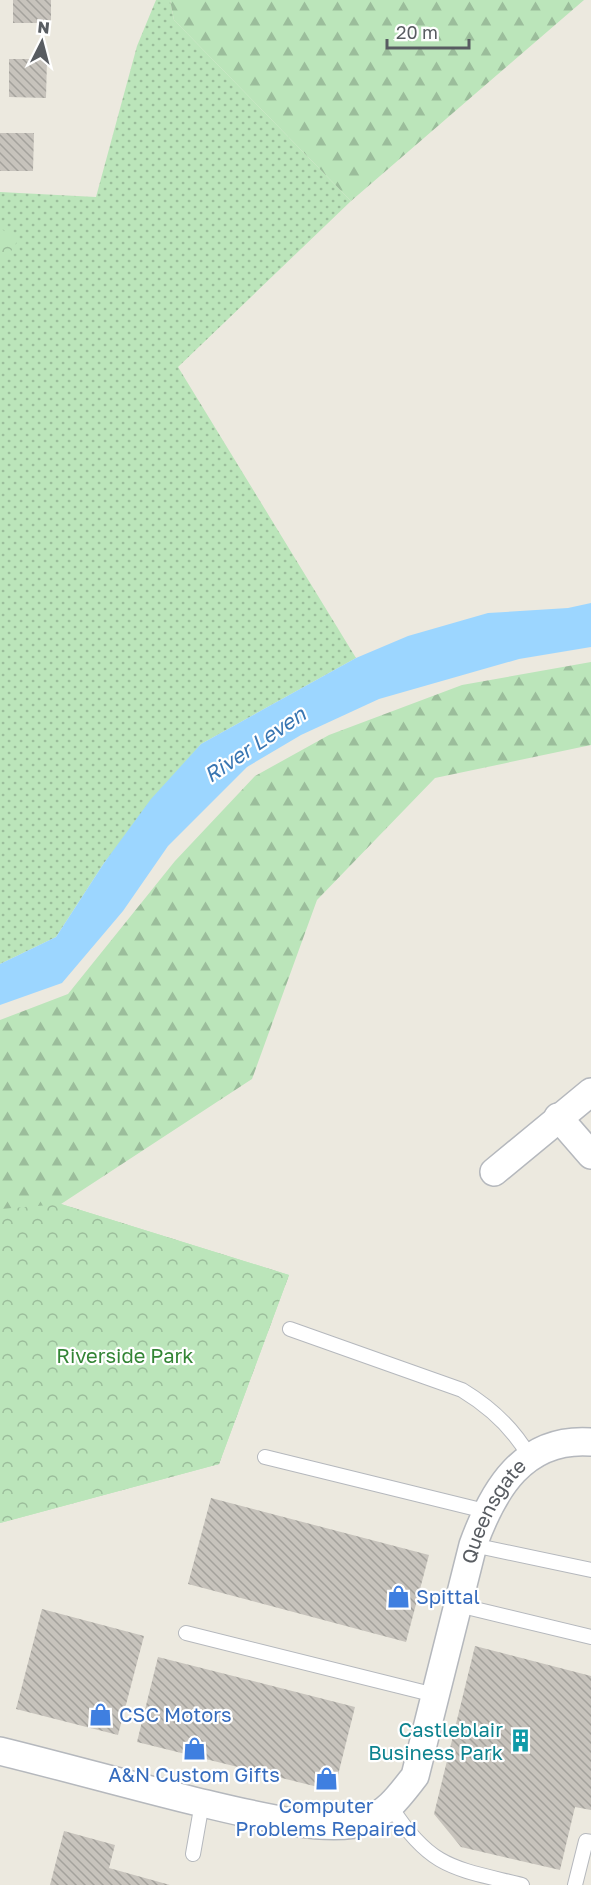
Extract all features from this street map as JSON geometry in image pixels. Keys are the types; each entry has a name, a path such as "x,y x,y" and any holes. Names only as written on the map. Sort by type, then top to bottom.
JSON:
{"street":[{"path":"494,1172 591,1092"},
{"path":"558,1117 591,1155"},
{"name":"Queensgate","path":"202,1803 285,1821 323,1825 364,1822 391,1807 415,1776 473,1545 485,1511 504,1479 529,1456 559,1445 591,1442"},
{"path":"0,1751 202,1803"}],"lane":[{"path":"291,1329 462,1390 480,1401 517,1435 529,1456"},
{"path":"265,1457 485,1511"},
{"path":"473,1545 591,1570"},
{"path":"458,1605 591,1637"},
{"path":"186,1633 435,1695"},
{"path":"193,1854 202,1803"},
{"path":"391,1807 408,1834 429,1854 453,1868 522,1885"},
{"path":"575,1885 586,1841 591,1842"}],"green space":[{"path":"156,0 170,0 174,20 351,201 178,367 356,658 201,744 104,863 56,937 0,964 0,192 96,197 137,46"},
{"path":"170,0 584,0 351,201 174,20"},
{"path":"0,228 18,240 0,269"},
{"path":"591,662 591,745 435,778 317,900 252,1079 61,1204 289,1275 219,1464 0,1523 0,1020 68,994 175,861 255,776 329,735 462,685"},
{"name":"Riverside Park","path":"61,1204 289,1275 219,1464 0,1523 0,1209"}],"water":[{"name":"River Leven","path":"591,603 591,647 519,659 379,699 301,735 247,767 168,846 123,911 62,983 0,1005 0,964 56,937 104,863 151,799 201,744 356,658 408,636 488,613 568,608"}],"building":[{"path":"13,0 51,0 51,23 13,23"},
{"path":"9,59 47,59 46,98 9,97"},
{"path":"0,133 34,133 33,171 0,171"},
{"path":"211,1498 429,1555 406,1642 188,1584"},
{"path":"42,1609 144,1636 118,1735 16,1709"},
{"name":"Castleblair Business Park","path":"475,1646 591,1676 591,1810 575,1807 560,1870 461,1847 434,1814"},
{"path":"158,1657 355,1707 334,1791 137,1742"},
{"path":"64,1831 115,1845 109,1868 170,1885 50,1885"}],"place":[{"name":"Spittal","path":"398,1597"},
{"name":"CSC Motors","path":"101,1715"},
{"name":"Castleblair Business Park","path":"521,1741"},
{"name":"A&N Custom Gifts","path":"194,1748"},
{"name":"Computer Problems Repaired","path":"326,1779"}]}
